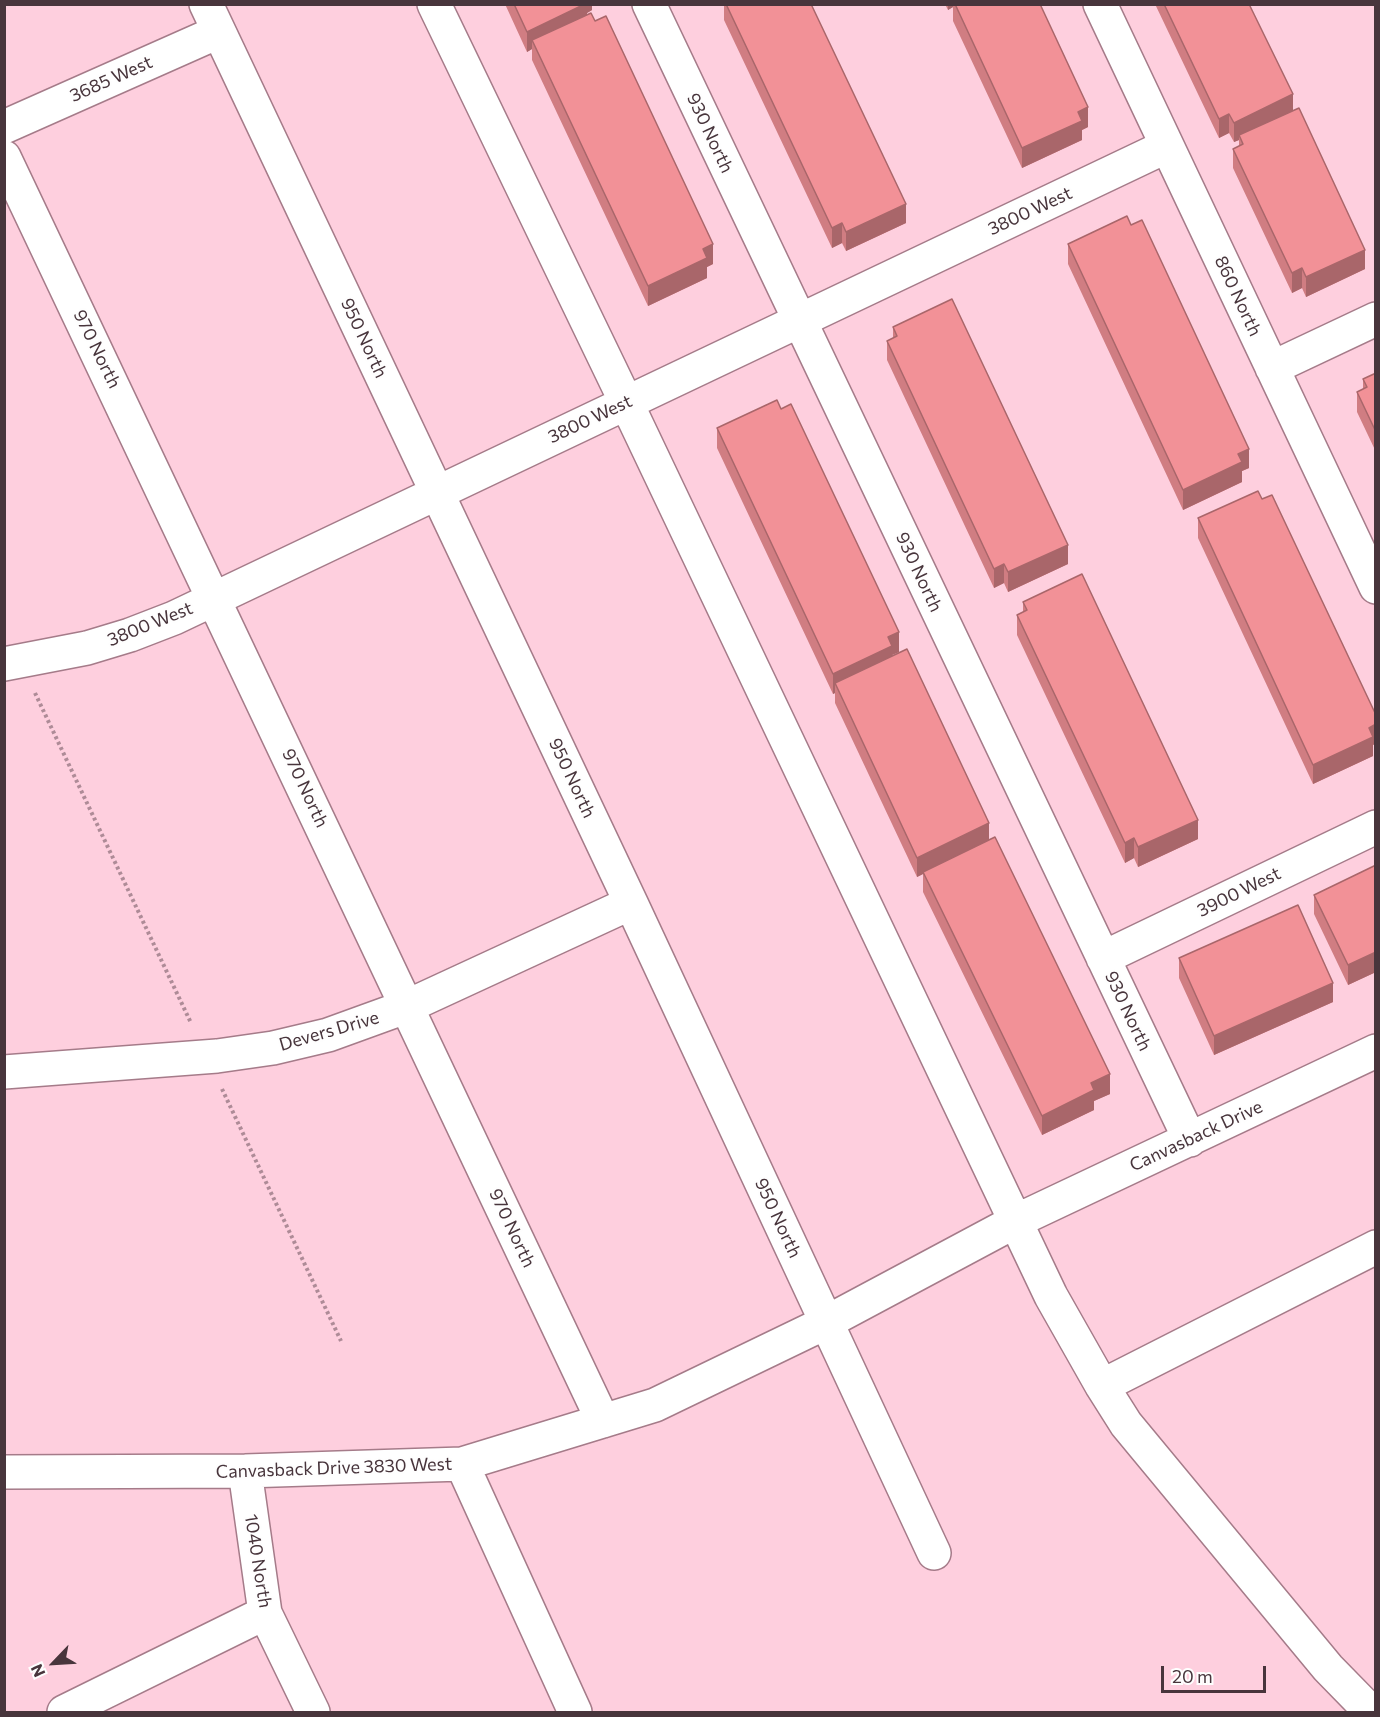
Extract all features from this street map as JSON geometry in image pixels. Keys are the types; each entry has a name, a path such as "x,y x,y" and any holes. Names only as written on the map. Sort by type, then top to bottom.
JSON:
{"street":[{"path":"434,4 1051,1296 1126,1424 1320,1659 1371,1713"},
{"name":"930 North","path":"649,4 1190,1140"},
{"name":"860 North","path":"1100,4 1376,587"},
{"name":"3685 West","path":"4,127 212,18"},
{"name":"950 North","path":"212,18 631,903 934,1553"},
{"name":"3800 West","path":"4,664 87,648 174,618 1167,146"},
{"name":"970 North","path":"4,157 215,597 603,1421"},
{"path":"1272,368 1376,319"},
{"name":"3900 West","path":"1103,958 1376,827"},
{"name":"Devers Drive","path":"4,1072 217,1056 273,1048 328,1035 408,1006 631,903"},
{"name":"Canvasback Drive","path":"462,1464 655,1405 827,1322 1016,1221 1376,1051"},
{"path":"1102,1386 1376,1247"},
{"name":"Canvasback Drive 3830 West","path":"4,1472 245,1471 462,1464 575,1713"},
{"name":"1040 North","path":"245,1471 265,1613 313,1713"},
{"path":"64,1713 265,1613"}],"path":[{"path":"36,695 184,1008"},
{"path":"230,1104 341,1341"}],"building":[{"path":"514,4 585,4 527,32"},
{"path":"726,4 811,4 906,204 846,232 842,223 832,228"},
{"path":"955,4 1040,4 1088,107 1078,112 1082,121 1022,148"},
{"path":"1164,4 1249,4 1293,94 1234,123 1229,114 1219,119"},
{"path":"591,13 595,21 606,16 713,244 703,249 707,258 648,286 532,40"},
{"path":"1299,108 1365,250 1306,277 1302,268 1292,273 1233,149 1243,144 1239,135"},
{"path":"1127,216 1131,225 1142,220 1249,449 1238,454 1242,462 1183,490 1068,244"},
{"path":"952,299 1068,545 1008,572 1004,564 994,569 887,341 897,336 893,327"},
{"path":"1376,373 1376,432 1357,392 1367,387 1363,379"},
{"path":"777,400 781,409 791,404 899,632 888,637 892,646 833,674 717,428"},
{"path":"1258,491 1262,499 1272,495 1376,715 1376,724 1369,728 1373,737 1313,765 1198,518"},
{"path":"1082,574 1198,820 1138,847 1134,838 1125,843 1017,615 1027,610 1023,602"},
{"path":"907,649 989,823 917,858 835,683"},
{"path":"995,837 1110,1074 1091,1083 1094,1090 1042,1116 923,872"},
{"path":"1376,865 1376,952 1348,965 1314,895"},
{"path":"1298,905 1333,983 1214,1036 1179,958"}]}
